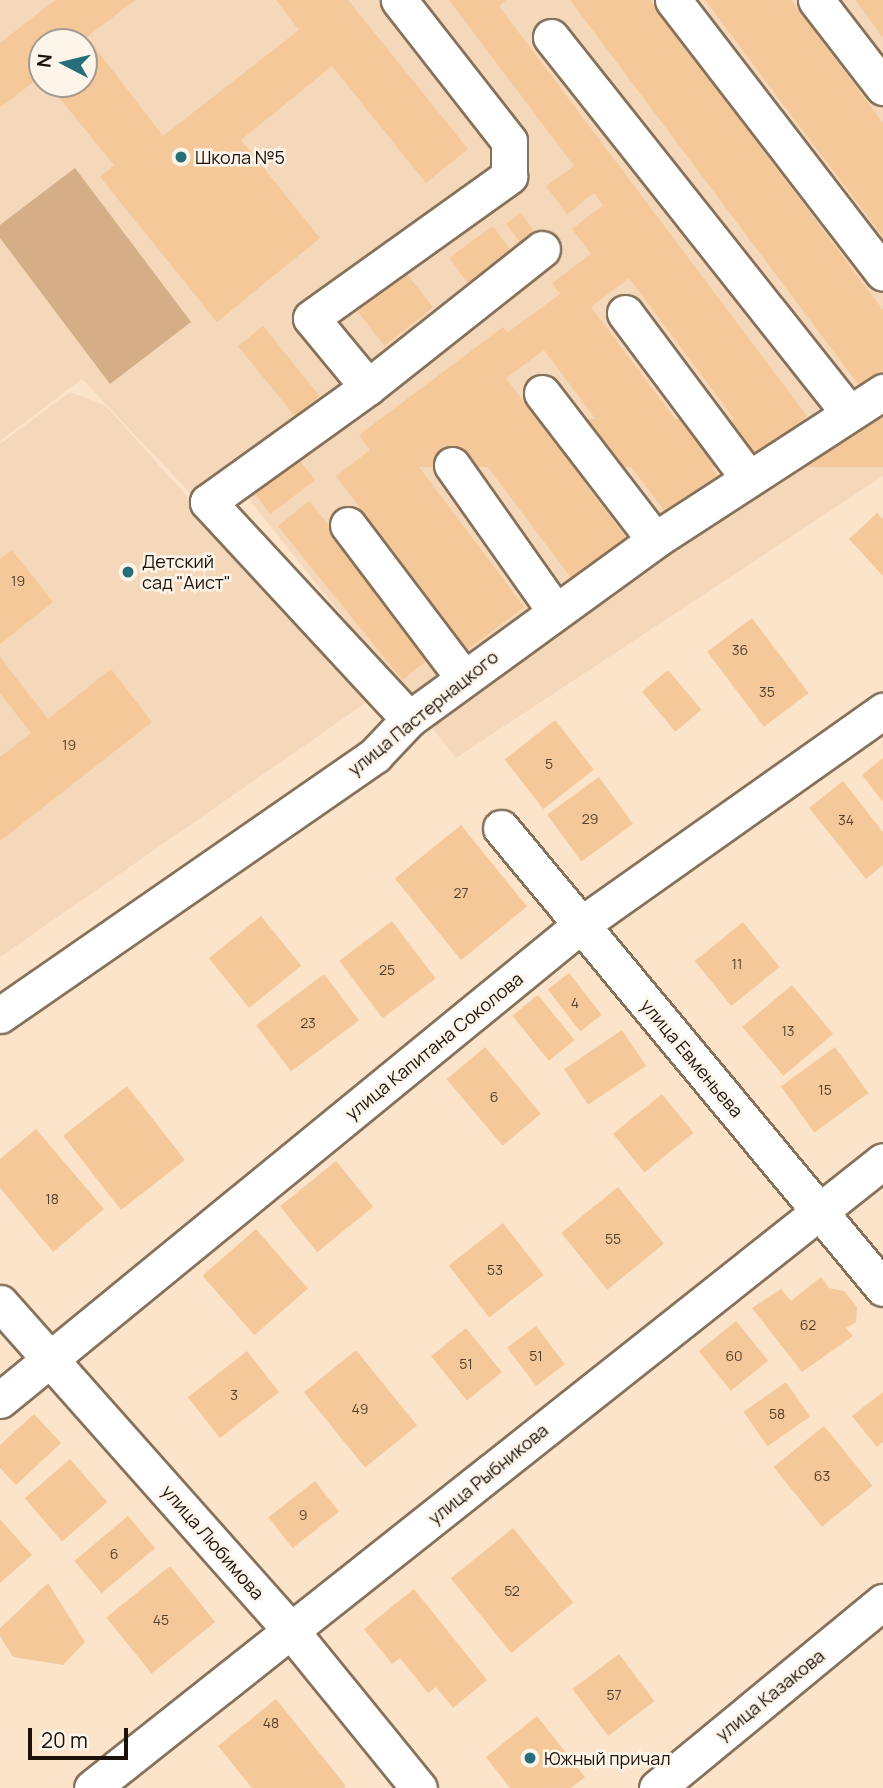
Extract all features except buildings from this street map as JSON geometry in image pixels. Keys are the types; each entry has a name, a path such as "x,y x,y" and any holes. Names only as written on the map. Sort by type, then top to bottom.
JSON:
{"street":[{"path":"368,387 311,318 509,176 509,141 399,0"},
{"path":"673,0 883,273"},
{"path":"816,0 883,87"},
{"path":"551,37 849,413"},
{"path":"410,719 208,502 368,387 541,249"},
{"path":"625,313 750,479"},
{"name":"улица Пастернацкого","path":"0,1015 375,755 410,719 463,677 655,540 883,392"},
{"path":"542,393 655,540"},
{"path":"452,465 555,611"},
{"path":"348,525 463,677"},
{"name":"улица Капитана Соколова","path":"0,1400 582,924 883,710"},
{"name":"улица Евменьева","path":"501,828 883,1287"},
{"name":"улица Рыбникова","path":"92,1788 292,1632 817,1209 883,1161"},
{"name":"улица Любимова","path":"0,1303 52,1358 292,1632 419,1788"},
{"name":"улица Казакова","path":"657,1788 883,1602"}],"shaded area":[{"path":"0,0 883,0 883,476 456,758 223,467 191,494 82,379 0,441"},
{"path":"75,168 191,322 110,384 0,238 0,225"},
{"name":"Детский сад \"Аист\"","path":"70,392 106,406 370,700 0,957 0,444"}],"place":[{"name":"Школа №5","path":"181,157"},
{"name":"Детский сад \"Аист\"","path":"128,572"},
{"name":"Южный причал","path":"530,1758"}]}
